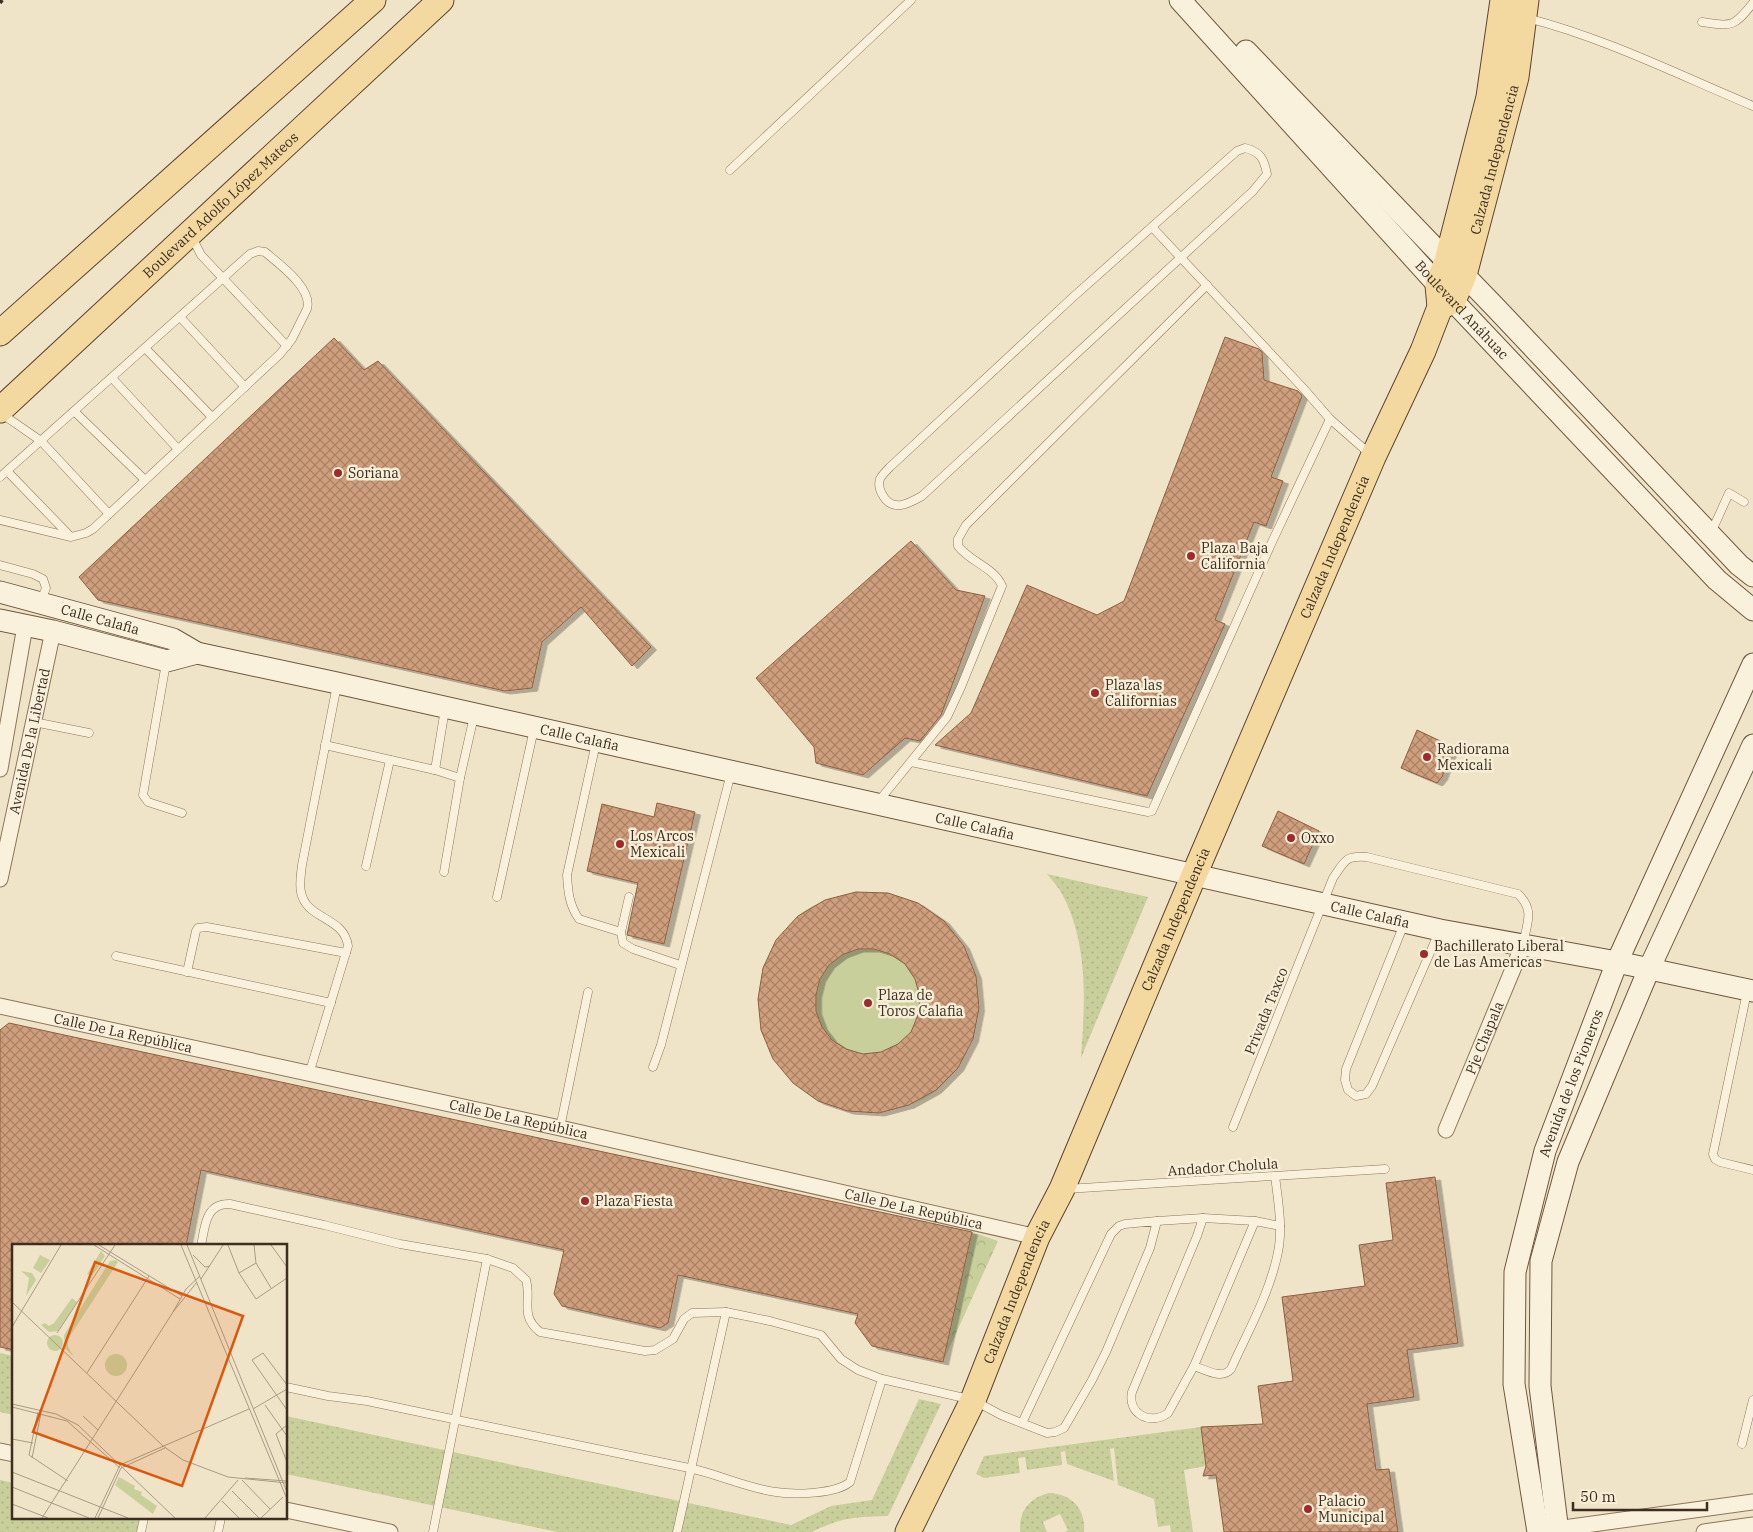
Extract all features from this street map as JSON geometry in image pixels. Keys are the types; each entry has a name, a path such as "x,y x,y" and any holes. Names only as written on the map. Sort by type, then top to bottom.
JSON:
{"main road":[{"path":"0,333 373,0"},
{"name":"Boulevard Adolfo López Mateos","path":"0,411 441,0"},
{"name":"Calzada Independencia","path":"1455,268 1489,97 1502,0"},
{"name":"Calzada Independencia","path":"908,1532 973,1400 1037,1237 1062,1189 1373,457 1423,350 1455,268 1516,77 1525,8"}],"street":[{"name":"Boulevard Anáhuac","path":"1180,0 1444,297 1717,580 1753,610"},
{"name":"Boulevard Anáhuac","path":"1198,0 1710,535 1739,565 1753,576"},
{"name":"Calle Calafia","path":"0,592 41,603 170,650"},
{"name":"Calle Calafia","path":"0,620 53,631 197,653 1440,930 1617,962 1750,991"},
{"name":"Avenida De la Libertad","path":"0,769 25,626"},
{"name":"Avenida De la Libertad","path":"0,879 53,631"},
{"name":"Avenida de los Pioneros","path":"1548,1531 1514,1384 1515,1272 1544,1151 1617,962 1753,664"},
{"name":"Avenida de los Pioneros","path":"1548,1531 1540,1386 1541,1261 1568,1162 1650,969 1753,746"},
{"name":"Pje Chapala","path":"1446,1130 1523,945"},
{"name":"Calle De La República","path":"0,1006 560,1128 1037,1237"},
{"path":"1548,1531 1753,1502"},
{"path":"288,1510 390,1532"},
{"path":"1704,1532 1753,1525"}],"lane":[{"path":"730,170 911,0"},
{"path":"1702,22 1732,24 1740,19 1753,3"},
{"path":"1525,8 1559,26 1753,106"},
{"path":"1246,148 1255,151 1261,156 1267,174 1263,180 922,496 908,504 898,506 890,504 879,487 880,480 890,467 1016,349 1152,228 1238,151 1246,148"},
{"path":"1152,228 1330,419 1373,457"},
{"path":"190,233 202,255 222,279 286,346"},
{"path":"0,477 250,254 258,251 265,252 302,286 308,303 292,339 286,346 245,387 93,529 86,533 71,536 0,520"},
{"path":"877,804 947,717 1002,586 998,576 970,559 958,546 958,539 966,525 1207,285"},
{"path":"180,317 245,387"},
{"path":"145,348 212,417"},
{"path":"112,378 178,449"},
{"path":"0,411 41,441 109,514"},
{"path":"74,411 144,480"},
{"path":"911,762 1143,811 1152,811 1156,806 1272,542 1330,419"},
{"path":"7,471 71,536"},
{"path":"1710,535 1729,493 1744,502"},
{"path":"0,565 33,574 43,579 46,588 41,603"},
{"path":"170,650 143,795 148,802 182,812"},
{"path":"309,1074 348,946 344,932 336,924 310,908 301,893 302,865 337,683"},
{"path":"435,770 445,707"},
{"path":"444,872 460,778 474,714"},
{"path":"34,722 89,733"},
{"path":"497,898 535,727"},
{"path":"596,741 567,875 568,893 570,904 579,919 621,932"},
{"path":"325,745 435,770 460,778"},
{"path":"366,866 390,760"},
{"path":"653,1067 661,1045 731,771"},
{"name":"Privada Taxco","path":"1233,1127 1322,904 1333,878 1345,861 1354,856 1367,858 1518,894 1526,900 1530,909 1523,945"},
{"path":"629,896 621,932 623,943 628,947 680,965"},
{"path":"1404,922 1346,1069 1345,1080 1348,1090 1356,1096 1366,1094 1372,1086 1440,930"},
{"path":"187,972 196,931 207,927 346,953"},
{"path":"116,956 331,1004"},
{"path":"1750,991 1714,1154 1715,1159 1720,1162 1753,1170"},
{"path":"560,1128 588,992"},
{"name":"Andador Cholula","path":"1062,1189 1385,1169"},
{"path":"1194,1366 1223,1375 1228,1373 1266,1293 1279,1251 1280,1226 1275,1176"},
{"path":"201,1244 207,1218 211,1211 219,1204 230,1204 400,1244 487,1259 513,1268 526,1280 528,1286 527,1312 533,1326 540,1332 650,1351 673,1339 684,1319 692,1313 726,1312 770,1321 821,1335 841,1359 858,1370 882,1379 973,1400 1001,1415 1047,1433 1056,1432 1064,1428 1092,1380 1106,1352 1150,1248 1156,1221"},
{"path":"1022,1423 1111,1234 1119,1226 1202,1218 1254,1221 1280,1226"},
{"path":"1202,1218 1197,1236 1130,1399 1132,1407 1152,1420 1163,1417 1168,1413 1194,1366 1254,1221"},
{"path":"434,1532 487,1259"},
{"path":"677,1532 726,1312"},
{"path":"288,1387 328,1396 367,1401 692,1469 778,1492 801,1493 836,1489 850,1482 882,1379"},
{"path":"1742,1444 1753,1400"}],"green space":[{"path":"1047,874 1148,897 1081,1058 1084,995 1081,952 1070,912 1061,892"},
{"name":"Plaza de Toros Calafia","path":"856,892 888,893 918,903 944,921 958,1068 937,1090 921,1100 903,1107 884,1111 865,1112 830,1105 801,1089 779,1066 765,1038 759,1007 762,975 774,945 797,917 817,904"},
{"path":"972,1232 998,1241 943,1362"},
{"path":"0,1353 12,1356 12,1415 0,1412"},
{"path":"919,1399 941,1404 888,1516 849,1519 832,1523 812,1532 557,1532 288,1474 288,1416 791,1525 831,1506 872,1500"},
{"path":"1201,1427 1206,1466 1184,1470 1193,1532 1171,1532 1170,1525 1158,1527 1154,1499 1118,1485 1114,1448 1110,1449 1114,1481 1067,1464 1065,1451 1061,1452 1062,1465 1027,1470 1025,1457 1018,1458 1020,1473 984,1478 976,1474 984,1456"},
{"path":"0,1480 12,1483 12,1520 140,1520 138,1532 0,1532"},
{"path":"1049,1493 1064,1496 1076,1504 1083,1516 1084,1532 1065,1532 1068,1530 1060,1514 1043,1522 1047,1532 1020,1532 1021,1518 1027,1506 1036,1498"}],"building":[{"name":"Plaza Baja California","path":"1225,337 1259,349 1262,352 1264,380 1298,391 1302,396 1271,477 1283,481 1266,526 1254,522 1215,620 1225,624 1147,796 935,745 971,713 1027,585 1097,615 1124,601"},
{"name":"Soriana","path":"334,338 364,370 378,361 651,647 632,666 581,607 542,642 532,688 505,691 98,600 79,577"},
{"path":"911,541 956,590 985,596 941,715 920,741 905,738 863,775 816,763 814,747 756,678"},
{"name":"Radiorama Mexicali","path":"1417,730 1453,747 1442,777 1437,783 1401,768"},
{"path":"657,803 695,812 664,944 627,935 638,883 587,871 602,804 654,817"},
{"name":"Oxxo","path":"1278,811 1319,831 1304,864 1262,846"},
{"name":"Plaza de Toros Calafia","path":"856,892 888,893 918,903 944,921 964,946 976,976 979,1008 973,1039 958,1068 936,1090 909,1105 879,1113 848,1111 818,1101 793,1083 773,1059 761,1030 758,999 763,968 776,940 798,916 825,900","holes":["858,949 874,949 890,954 905,964 915,979 920,997 918,1015 911,1032 898,1044 881,1052 863,1054 846,1049 832,1040 822,1027 816,1011 816,995 820,979 829,965 842,955"]},
{"name":"Plaza Fiesta","path":"9,1023 972,1232 943,1362 872,1346 855,1323 858,1314 678,1275 668,1323 660,1328 562,1306 554,1294 564,1250 201,1170 186,1244 12,1244 12,1350 0,1347 0,1030"},
{"path":"1435,1177 1458,1343 1407,1350 1414,1397 1367,1404 1376,1470 1389,1469 1398,1532 1224,1532 1216,1475 1203,1476 1206,1466 1201,1427 1263,1424 1258,1386 1293,1381 1282,1297 1365,1286 1359,1245 1393,1240 1386,1183"}],"place":[{"name":"Soriana","path":"338,473"},
{"name":"Plaza Baja California","path":"1191,556"},
{"name":"Plaza las Californias","path":"1095,693"},
{"name":"Radiorama Mexicali","path":"1427,757"},
{"name":"Oxxo","path":"1291,838"},
{"name":"Los Arcos Mexicali","path":"620,844"},
{"name":"Bachillerato Liberal de Las Americas","path":"1424,954"},
{"name":"Plaza de Toros Calafia","path":"868,1003"},
{"name":"Plaza Fiesta","path":"585,1201"},
{"name":"Palacio Municipal","path":"1308,1509"}]}
